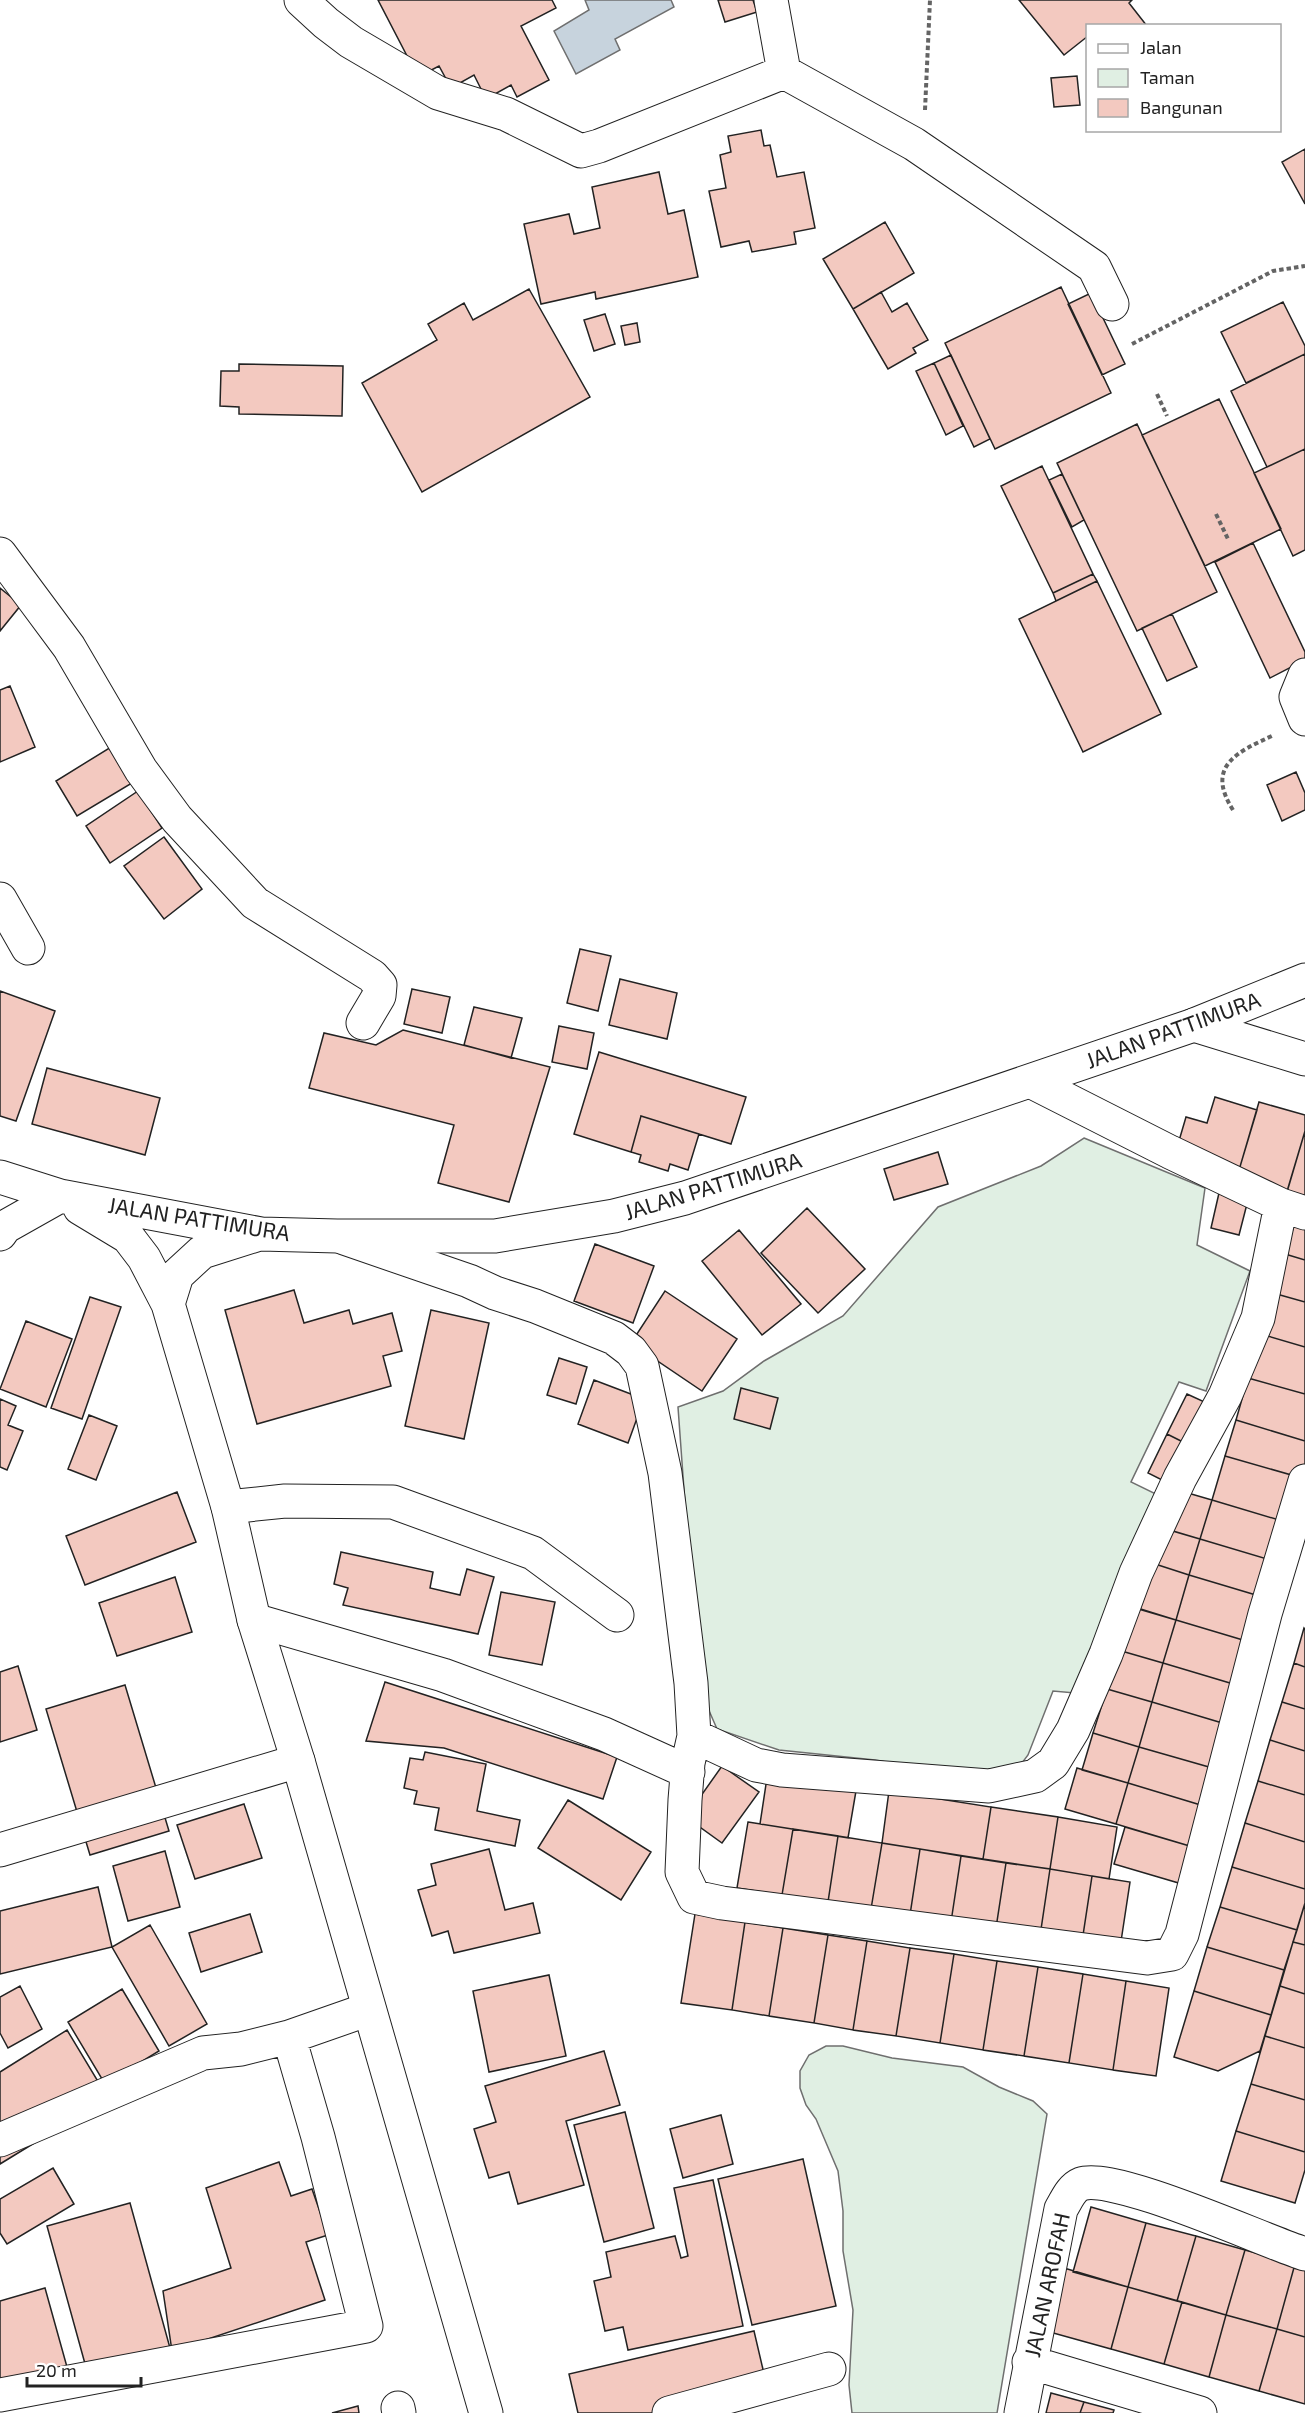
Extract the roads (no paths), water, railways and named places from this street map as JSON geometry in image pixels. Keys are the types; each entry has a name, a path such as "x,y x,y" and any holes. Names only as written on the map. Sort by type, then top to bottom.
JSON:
{"street":[{"path":"301,0 351,42 438,93 506,114 581,151 599,146 784,72"},
{"path":"771,0 784,72"},
{"path":"784,72 924,151 1094,267 1112,304"},
{"path":"0,554 69,647 141,770 177,819 255,903 372,976 380,985 379,996 363,1023"},
{"path":"1305,675 1296,697 1305,719"},
{"path":"0,899 28,948"},
{"name":"JALAN PATTIMURA","path":"60,1196 261,1234 495,1236 614,1216 685,1198 1032,1082 1194,1025 1305,980"},
{"path":"1194,1025 1305,1059"},
{"path":"694,1736 756,1765 782,1770 989,1786 1035,1776 1053,1763 1073,1730 1106,1654 1136,1573 1180,1479 1225,1396 1258,1318 1293,1209 1170,1152 1032,1082"},
{"path":"0,1177 60,1196 128,1237 144,1258 168,1304 228,1507 254,1620 298,1761 486,2413"},
{"path":"0,1234 5,1227 60,1196"},
{"path":"168,1304 177,1275 202,1252 261,1234"},
{"path":"337,1236 469,1281 614,1338 631,1351 642,1366 665,1473 691,1683 694,1736 688,1772 682,1872 694,1897 722,1904 1147,1958 1172,1954 1182,1934 1265,1614 1305,1481"},
{"path":"228,1507 285,1501 393,1502 533,1553 617,1615"},
{"path":"254,1620 443,1675 604,1734 688,1772"},
{"path":"0,1850 298,1761"},
{"path":"0,2140 203,2054 241,2049 289,2037 369,2009"},
{"path":"0,2395 366,2326 318,2137 289,2037"},
{"name":"JALAN AROFAH","path":"1021,2413 1029,2362 1061,2209 1070,2193 1079,2184 1098,2182 1134,2190 1304,2251"},
{"path":"1029,2362 1200,2413"},
{"path":"669,2413 829,2368"}]}
